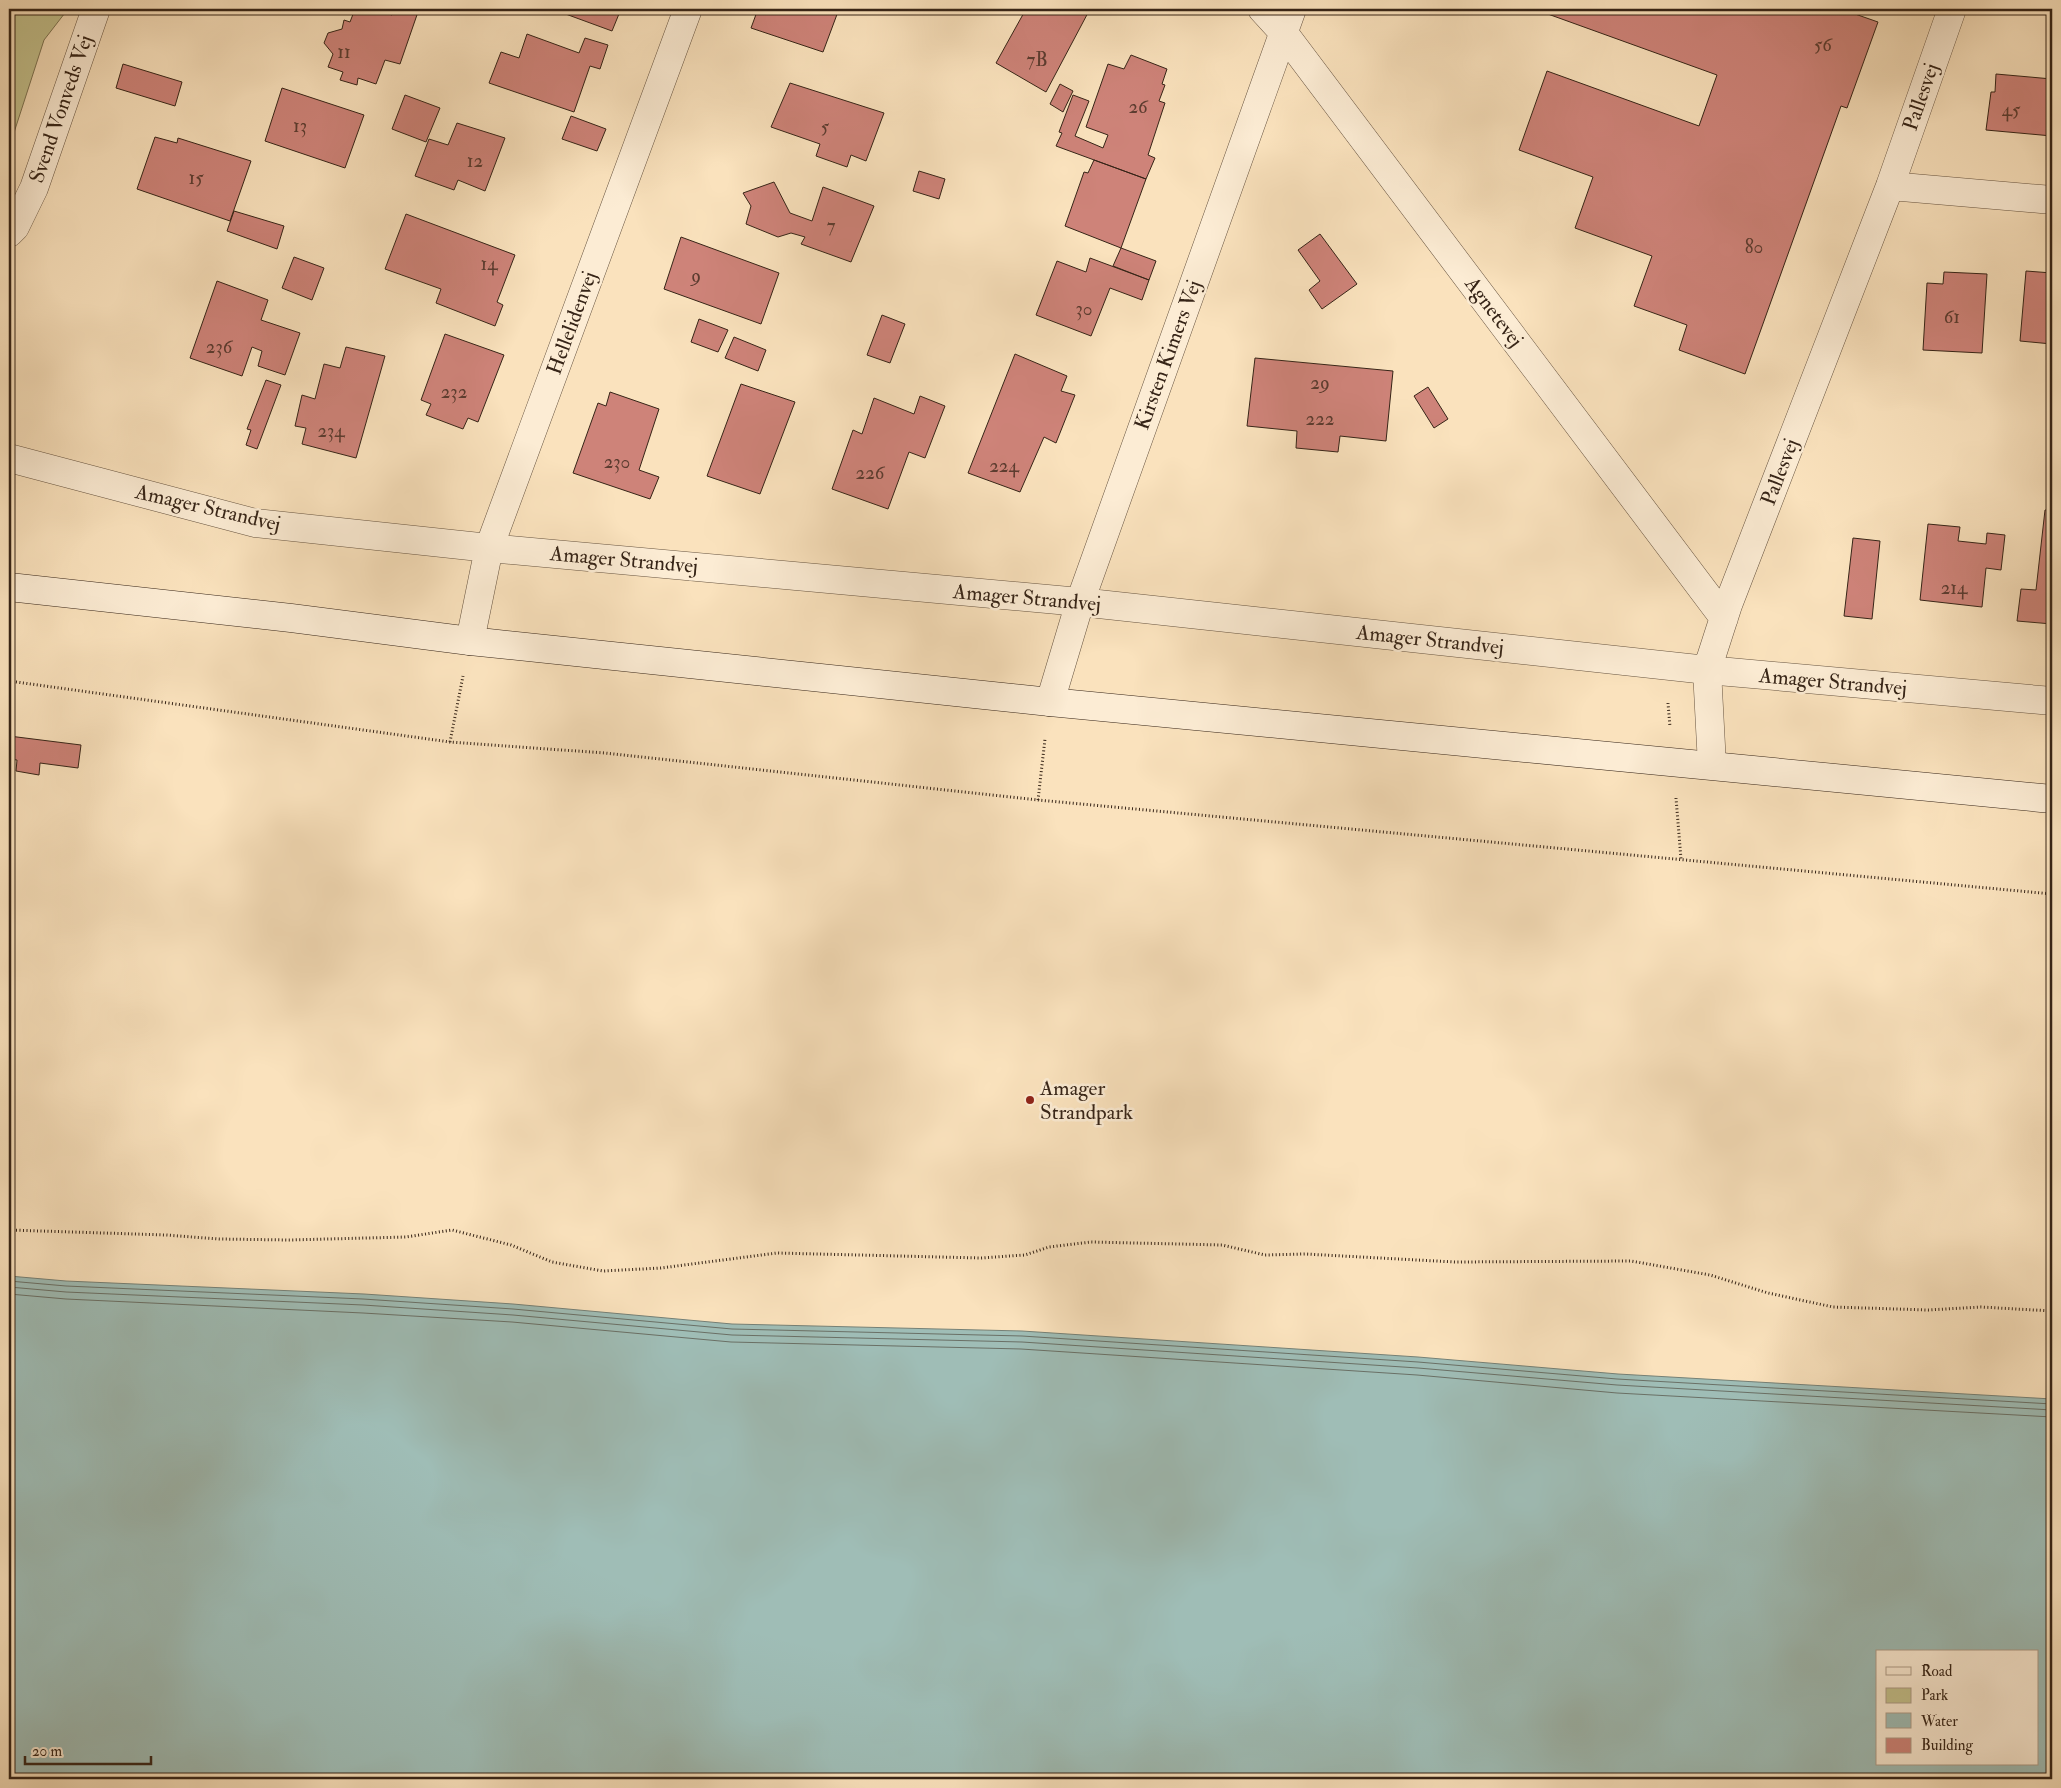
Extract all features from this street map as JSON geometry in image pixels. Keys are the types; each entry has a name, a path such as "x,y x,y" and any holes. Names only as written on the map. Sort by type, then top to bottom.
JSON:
{"street":[{"name":"Svend Vonveds Vej","path":"9,233 15,227 34,188 96,9"},
{"name":"Hellelidenvej","path":"470,641 489,548 688,9"},
{"name":"Agnetevej","path":"1262,9 1288,20 1724,618"},
{"name":"Pallesvej","path":"1712,765 1707,670 1724,618 1890,186 1952,9"},
{"name":"Kirsten Kimers Vej","path":"1050,702 1080,602 1288,20"},
{"path":"1890,186 2052,200"},
{"name":"Amager Strandvej","path":"9,458 255,523 489,548 1080,602 1707,670 2052,701"},
{"path":"9,587 291,618 470,641 1050,702 2052,799"}],"path":[{"path":"450,742 470,641"},
{"path":"9,681 450,742 605,753 1038,800 2052,894"},
{"path":"1038,800 1050,702"},
{"path":"9,1230 281,1240 406,1237 452,1230 511,1245 552,1262 603,1271 661,1268 777,1253 981,1258 1025,1255 1049,1247 1091,1242 1222,1245 1264,1255 1305,1254 1455,1262 1630,1262 1710,1275 1768,1294 1833,1307 1928,1310 1981,1307 2052,1311"}],"green space":[{"path":"9,9 68,9 44,40 9,148"}],"water":[{"path":"9,1276 66,1281 364,1294 513,1304 732,1324 1022,1331 1418,1357 1618,1374 2052,1399 2052,1779 9,1779"}],"building":[{"path":"355,9 372,9 392,15 394,9 419,9 400,64 385,60 376,84 358,78 357,85 340,80 343,72 328,67 333,54 324,43 328,33 342,29 344,20 350,22"},
{"path":"552,9 621,9 612,31"},
{"path":"758,9 839,9 823,52 751,28"},
{"path":"1026,9 1090,9 1046,92 996,63"},
{"path":"1534,9 1857,9 1855,14 1878,22 1847,108 1841,106 1745,374 1679,350 1687,325 1634,306 1652,256 1575,228 1593,177 1519,150 1547,71 1699,126 1717,75"},
{"path":"527,34 579,53 585,38 608,45 600,69 590,66 574,112 489,83 501,52 519,58"},
{"path":"1131,55 1167,69 1162,84 1165,85 1159,101 1165,103 1148,155 1155,158 1146,179 1056,146 1062,133 1059,132 1073,95 1089,101 1075,136 1103,148 1108,135 1086,127 1108,64 1124,69"},
{"path":"123,64 182,82 175,106 116,88"},
{"path":"1996,74 2052,79 2052,136 1986,130 1991,92 1995,92"},
{"path":"790,83 884,113 866,161 851,155 847,167 816,156 820,144 771,127"},
{"path":"1060,84 1073,91 1063,112 1050,104"},
{"path":"282,88 364,115 345,168 265,141"},
{"path":"405,95 440,108 426,142 392,129"},
{"path":"571,116 606,129 597,151 562,139"},
{"path":"457,123 505,138 485,191 458,180 454,190 415,176 429,139 448,145"},
{"path":"155,137 177,143 178,138 251,161 230,221 137,189"},
{"path":"1094,160 1146,179 1121,248 1065,226 1084,172 1088,173"},
{"path":"919,171 945,179 939,199 913,191"},
{"path":"774,182 790,213 812,221 823,187 874,206 851,262 801,244 805,237 791,233 778,237 746,224 751,206 743,193"},
{"path":"234,211 284,226 277,249 227,231"},
{"path":"406,214 515,255 497,302 503,305 495,326 436,303 441,289 385,269"},
{"path":"1320,234 1357,284 1322,309 1309,290 1320,281 1298,250"},
{"path":"681,237 779,273 761,324 664,289"},
{"path":"1121,248 1156,261 1149,280 1113,266"},
{"path":"294,257 324,268 312,300 282,288"},
{"path":"1090,258 1149,280 1142,300 1110,288 1091,336 1036,315 1057,261 1086,272"},
{"path":"2026,271 2052,273 2052,344 2020,341"},
{"path":"1944,272 1987,274 1982,353 1923,350 1927,283 1943,284"},
{"path":"217,281 268,300 261,320 300,333 285,375 258,366 262,351 252,347 242,376 190,358"},
{"path":"882,315 905,324 890,363 867,355"},
{"path":"699,319 728,330 718,352 691,342"},
{"path":"445,334 504,355 478,422 468,418 463,429 426,415 431,404 421,400"},
{"path":"734,337 766,350 758,371 725,358"},
{"path":"346,347 385,356 356,458 302,444 306,428 295,426 302,395 315,399 324,364 340,368"},
{"path":"1015,354 1067,376 1061,391 1075,395 1056,443 1044,437 1020,492 968,473"},
{"path":"1255,358 1393,371 1386,441 1340,436 1338,452 1296,448 1297,431 1247,426"},
{"path":"266,380 281,385 257,449 246,445 251,430 247,429"},
{"path":"741,384 795,402 760,494 707,476"},
{"path":"1428,387 1448,419 1434,428 1414,396"},
{"path":"610,392 659,409 639,470 659,477 650,499 573,473 598,403 606,406"},
{"path":"920,396 945,406 925,458 909,452 888,509 832,489 853,430 862,434 874,398 914,414"},
{"path":"2045,510 2052,510 2052,624 2017,621 2021,589 2036,590"},
{"path":"1928,524 1960,527 1958,541 1986,544 1987,533 2005,535 2001,570 1986,568 1982,607 1920,600"},
{"path":"1853,538 1880,541 1872,619 1844,616"},
{"path":"9,736 81,745 78,768 40,763 39,775 16,771 17,760 9,759"}],"place":[{"name":"Amager Strandpark","path":"1030,1100"}]}
